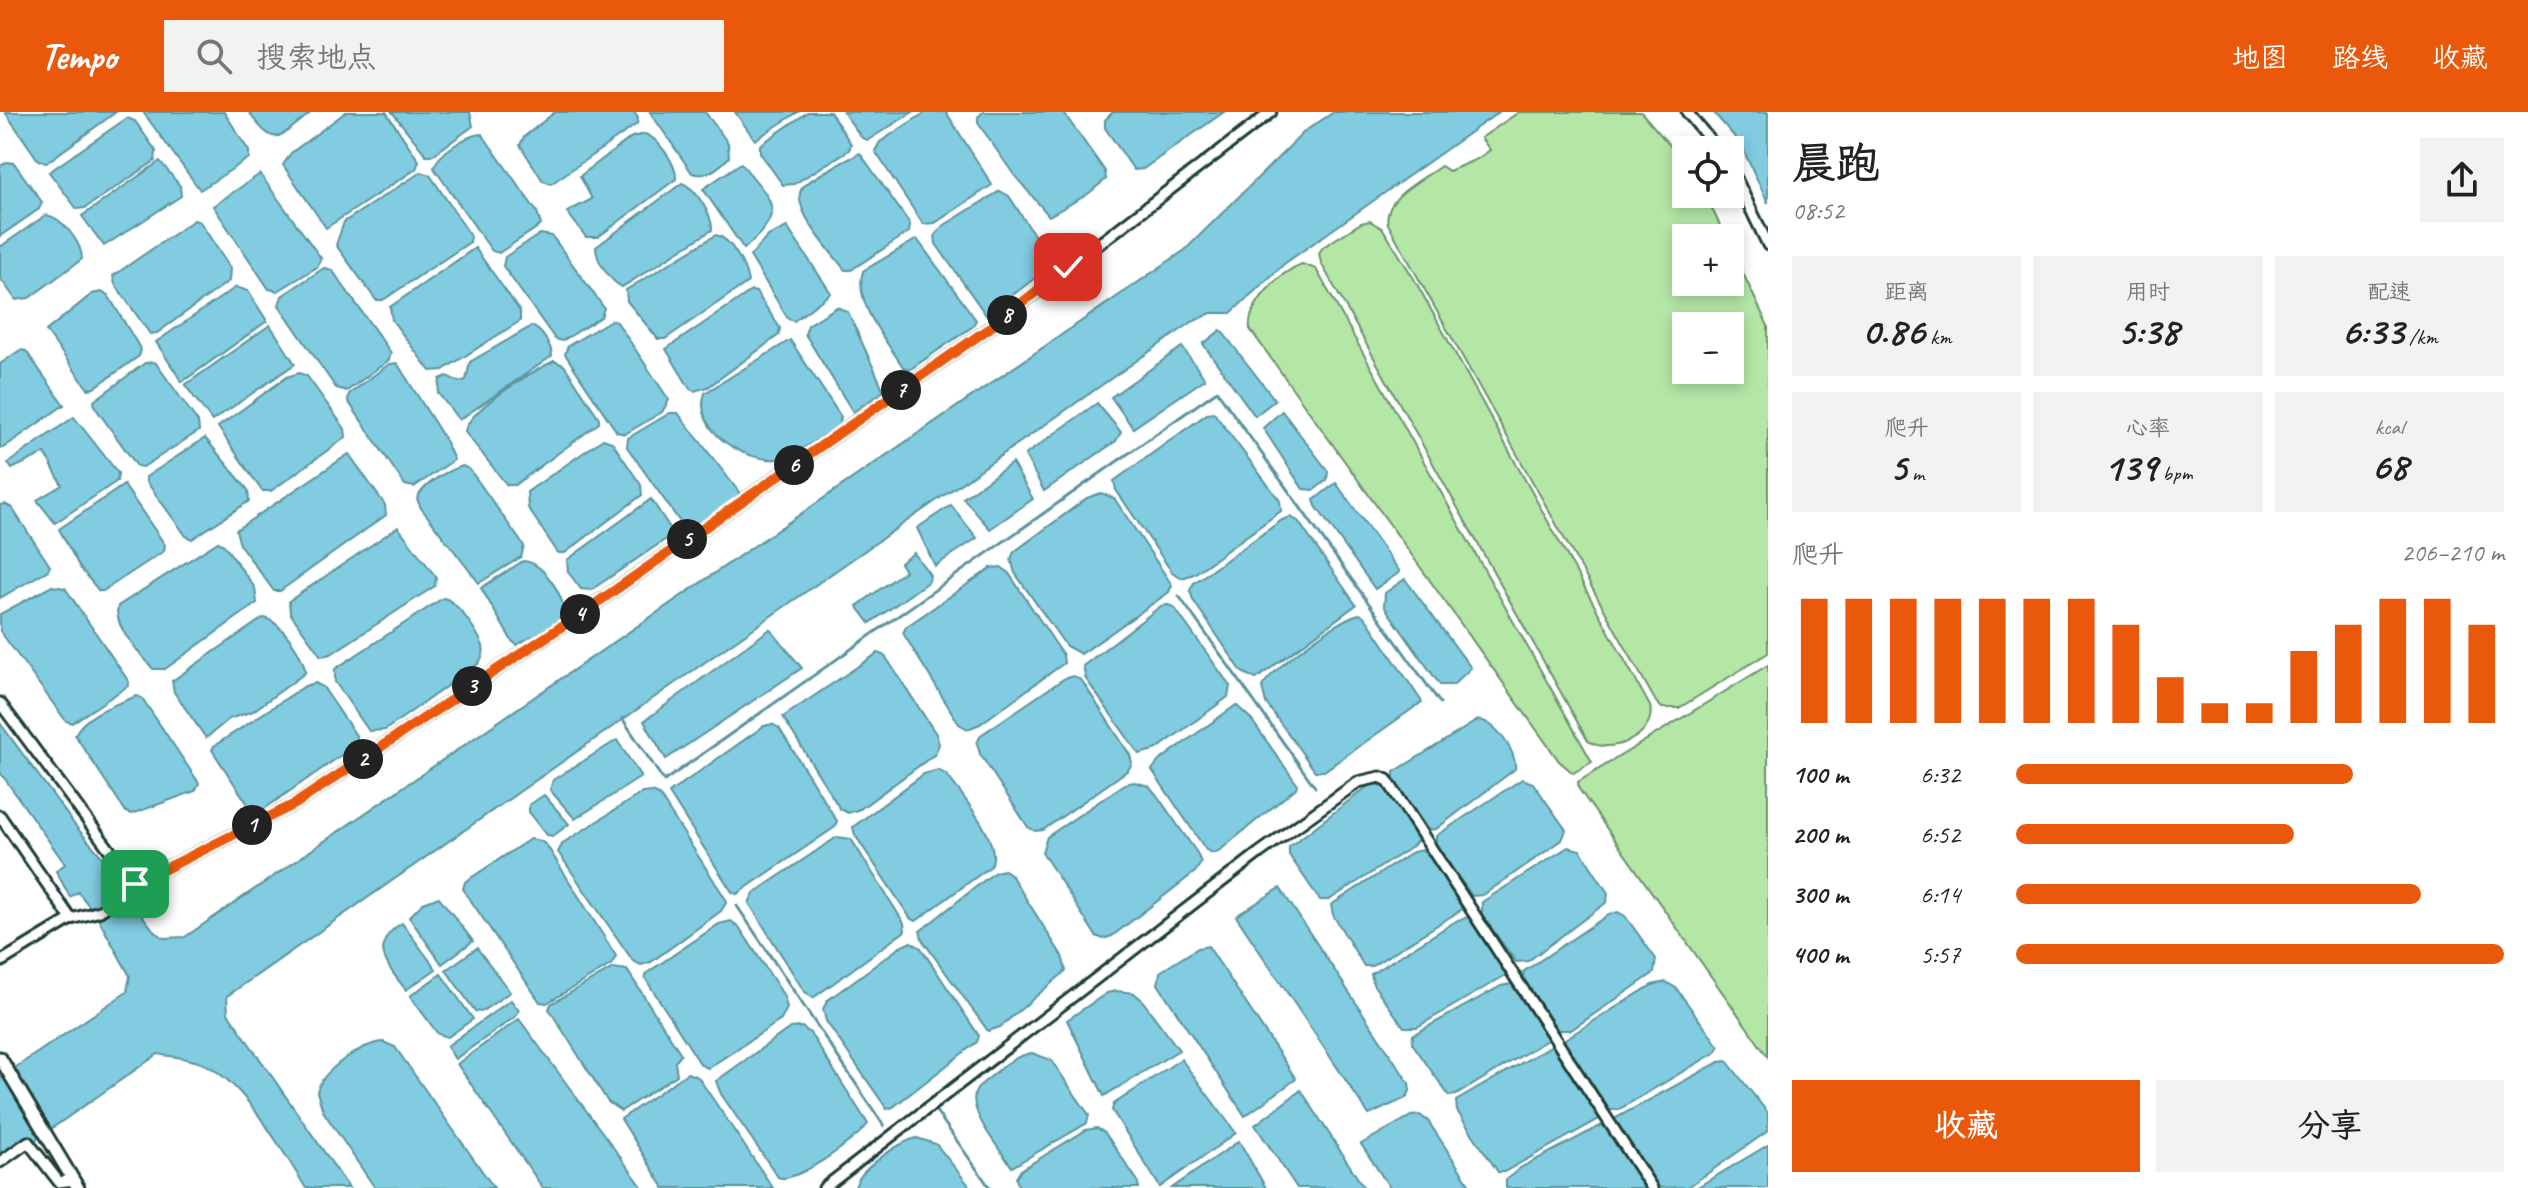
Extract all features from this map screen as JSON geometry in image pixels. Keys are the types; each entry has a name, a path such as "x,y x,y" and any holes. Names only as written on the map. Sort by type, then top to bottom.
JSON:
{"street":[{"path":"0,962 71,919 100,911 135,884 295,804 575,618 988,329 1271,112"},
{"path":"1687,112 1707,136"},
{"path":"1744,195 1768,245"},
{"path":"0,703 135,884"},
{"path":"824,1188 1259,853 1358,782 1376,777 1387,780 1652,1188"},
{"path":"0,816 71,919"},
{"path":"0,1058 75,1184"},
{"path":"0,1162 28,1142 59,1182 75,1184"},
{"path":"61,1188 75,1184"}],"green space":[{"path":"1519,112 1641,112 1672,148 1672,208 1712,208 1719,224 1672,224 1672,296 1744,296 1744,275 1768,326 1768,653 1679,708 1662,708 1656,702 1388,224 1391,206 1414,184 1441,166 1449,171 1490,150 1481,138"},
{"path":"1370,221 1383,229 1413,277 1650,706 1646,726 1630,740 1608,746 1588,741 1321,263 1319,253 1323,247 1361,223"},
{"path":"1302,264 1316,269 1592,762 1573,773 1559,761 1250,329 1254,310 1267,290 1284,274"},
{"path":"1768,665 1768,1057 1579,789 1578,782"}],"water":[{"path":"5,112 116,112 46,163 38,160"},
{"path":"143,112 224,112 249,151 249,158 200,190"},
{"path":"249,112 312,112 285,133 272,136"},
{"path":"346,112 386,112 419,161 416,169 326,228 283,165 291,153"},
{"path":"392,112 470,112 473,126 433,155 426,155"},
{"path":"555,112 634,112 638,118 637,124 551,184 543,181 520,145 524,137"},
{"path":"650,112 705,112 728,143 729,157 707,173 692,173"},
{"path":"735,112 798,112 755,140"},
{"path":"808,112 830,112 851,144 849,150 794,184 783,185 760,153 760,145"},
{"path":"843,112 913,112 868,140 862,138"},
{"path":"926,112 946,112 992,185 935,223 923,224 875,151 880,142"},
{"path":"983,112 1063,112 1105,171 1106,179 1088,194 1049,216 1014,175 978,123 978,117"},
{"path":"1113,112 1224,112 1143,169 1134,170 1105,128 1105,120"},
{"path":"1334,112 1499,112 1284,264 1231,313 1211,313 1192,322 227,996 228,1013 349,1188 306,1188 274,1137 231,1084 201,1063 158,1054 28,1145 0,1152 0,1078 127,992 130,976 95,913 78,892 70,897 56,871 65,864 0,772 0,723 77,828 121,879 127,896 155,932 164,938 185,937 1185,250 1305,131"},
{"path":"1713,112 1768,112 1768,203 1744,152 1744,136 1734,136"},
{"path":"127,118 135,121 156,151 155,161 85,208 77,209 49,172"},
{"path":"482,134 537,212 541,225 499,253 492,251 434,168 454,146"},
{"path":"645,134 666,153 674,167 676,179 598,237 586,237 567,212 592,199 580,176 632,137"},
{"path":"860,153 910,224 909,232 851,270 845,270 808,220 802,209 801,190 828,170"},
{"path":"160,161 180,186 181,196 104,246 82,216"},
{"path":"7,162 14,163 42,202 39,209 0,236 0,166"},
{"path":"741,163 761,187 771,206 767,224 744,249 703,189"},
{"path":"421,172 430,175 470,235 470,242 383,300 376,300 336,245 344,222"},
{"path":"260,174 321,258 317,267 278,291 269,289 213,206"},
{"path":"682,183 702,203 710,217 712,230 622,287 604,270 596,247"},
{"path":"1000,191 1009,196 1049,258 1050,267 986,315 936,244 935,235 943,226"},
{"path":"46,215 58,220 70,232 79,246 82,259 29,298 16,300 0,278 0,247"},
{"path":"194,220 200,222 230,268 229,281 157,333 150,334 115,284 113,276"},
{"path":"787,227 831,293 794,321 788,319 750,256 768,236"},
{"path":"540,234 552,236 604,308 601,317 562,341 555,339 503,266 505,257"},
{"path":"716,235 722,237 737,254 748,282 665,339 658,339 627,301 626,290"},
{"path":"917,239 976,320 972,327 909,370 903,367 873,321 861,283 863,271"},
{"path":"475,248 520,311 520,321 443,370 430,371 392,320 390,307"},
{"path":"324,268 332,270 391,353 389,360 347,391 336,388 279,305 282,296"},
{"path":"236,287 248,291 267,321 182,382 156,342"},
{"path":"751,291 756,292 780,328 779,335 708,387 694,391 690,389 666,349"},
{"path":"101,292 108,295 141,350 139,356 94,388 88,389 46,331 92,294"},
{"path":"837,307 848,312 884,391 853,412 805,334 808,325"},
{"path":"611,320 617,322 669,400 662,412 625,434 617,432 565,354 568,346"},
{"path":"270,325 295,364 212,421 185,385"},
{"path":"532,326 546,339 552,356 459,420 438,393 440,379 447,376 459,382 466,380 470,362"},
{"path":"1221,330 1275,400 1255,416 1203,344"},
{"path":"790,340 841,417 839,426 800,450 777,459 764,459 736,449 713,431 703,407 705,393"},
{"path":"1182,347 1205,379 1133,428 1111,397"},
{"path":"20,350 26,351 64,405 0,448 0,364"},
{"path":"554,361 564,365 599,418 599,423 515,485 507,485 465,432 468,423 502,392"},
{"path":"155,362 198,422 199,431 143,467 137,466 95,407 94,401 145,363"},
{"path":"397,363 444,438 454,460 414,487 405,485 348,401 349,394 389,364"},
{"path":"299,373 307,376 345,429 346,437 271,491 262,491 218,427 287,377"},
{"path":"1097,403 1121,432 1116,441 1044,491 1025,455"},
{"path":"1282,411 1328,471 1327,480 1314,490 1303,489 1263,428"},
{"path":"670,413 678,413 739,492 739,499 694,531 685,529 627,447 628,438"},
{"path":"1214,413 1280,501 1281,511 1194,574 1182,578 1172,572 1116,490 1114,481 1207,414"},
{"path":"74,417 118,473 117,481 55,523 37,500 62,485 45,453 12,469 8,463"},
{"path":"205,438 248,490 249,501 192,539 186,536 146,477"},
{"path":"603,439 612,442 641,485 642,495 565,553 558,553 528,508 527,492"},
{"path":"349,454 385,505 386,515 280,591 274,591 240,545 236,530"},
{"path":"1012,463 1033,499 990,529 963,498"},
{"path":"463,466 470,470 524,546 521,557 479,583 417,499 424,488 437,478"},
{"path":"1336,483 1400,572 1375,589 1316,506 1314,500"},
{"path":"124,485 165,545 164,551 99,591 80,568 59,529"},
{"path":"1101,493 1114,498 1172,585 1169,592 1081,654 1066,646 1015,573 1011,559 1014,552 1087,498"},
{"path":"651,499 672,531 669,537 591,590 581,589 568,572 567,560"},
{"path":"0,505 12,508 50,566 0,598"},
{"path":"951,505 977,538 935,566 917,528"},
{"path":"1290,517 1298,521 1356,605 1256,679 1242,672 1193,600 1190,590 1194,583"},
{"path":"398,527 436,577 435,586 331,654 321,656 290,613 289,601"},
{"path":"218,542 224,545 255,588 257,603 165,669 153,669 123,631 117,614 118,606"},
{"path":"914,553 930,575 929,581 870,623 857,606 905,571 900,563"},
{"path":"523,561 538,567 550,580 560,596 564,611 557,623 517,645 481,588"},
{"path":"1001,567 1008,572 1063,655 1064,663 980,724 968,729 959,724 903,633 906,627 991,568"},
{"path":"1405,579 1471,668 1453,685 1440,685 1384,606 1385,593"},
{"path":"52,586 65,588 129,682 128,686 72,723 66,721 0,631 0,614"},
{"path":"443,598 460,610 476,633 484,649 481,660 385,730 369,731 335,682 335,669"},
{"path":"1161,606 1174,607 1230,686 1228,697 1157,749 1139,754 1086,679 1083,666"},
{"path":"1360,614 1422,702 1324,771 1315,771 1266,703 1262,687 1267,679 1307,645 1338,624"},
{"path":"263,618 276,625 290,640 301,658 305,673 253,711 229,719 206,738 174,692 172,681"},
{"path":"770,629 802,668 666,759 644,721"},
{"path":"878,653 885,656 936,734 939,744 935,754 860,809 848,813 840,809 783,717"},
{"path":"1074,676 1082,681 1130,755 1132,763 1128,770 1043,830 1035,831 1028,827 980,754 977,743 981,735 1065,678"},
{"path":"315,683 323,687 357,737 356,745 264,809 251,809 212,750 214,746 305,686"},
{"path":"137,696 142,698 199,783 195,791 132,814 126,812 75,735 93,716"},
{"path":"1236,705 1250,718 1297,784 1296,788 1213,853 1206,850 1152,770 1159,761"},
{"path":"1478,720 1491,726 1504,738 1515,769 1436,829 1428,830 1394,781 1394,772"},
{"path":"772,724 779,728 837,821 835,827 737,894 732,892 669,793 764,726"},
{"path":"617,740 641,777 575,819 550,790 553,780"},
{"path":"938,770 947,775 979,819 993,856 991,866 916,921 911,919 855,835 853,827 924,774"},
{"path":"1522,779 1533,783 1566,830 1562,840 1483,895 1472,896 1436,845 1436,836"},
{"path":"1134,782 1149,786 1156,794 1201,863 1195,872 1112,936 1103,939 1096,936 1042,852 1047,837 1125,784"},
{"path":"1372,783 1385,787 1420,837 1413,846 1329,900 1320,900 1289,855 1289,847"},
{"path":"642,793 659,795 727,901 721,911 651,962 641,965 633,961 558,852 563,843"},
{"path":"544,795 569,824 553,836 547,835 529,812 529,805"},
{"path":"837,837 851,839 904,923 905,931 813,998 804,991 749,903 754,893"},
{"path":"530,839 547,846 616,956 612,964 547,1003 540,1002 463,889 465,882"},
{"path":"1568,847 1580,850 1608,893 1607,902 1528,961 1516,962 1482,915 1482,902"},
{"path":"1422,850 1430,854 1461,902 1461,910 1372,966 1364,966 1333,915 1331,905 1413,852"},
{"path":"1004,870 1011,875 1062,956 1066,971 1000,1027 988,1031 923,941 920,931 995,872"},
{"path":"1280,888 1409,1083 1410,1091 1406,1098 1369,1115 1236,916"},
{"path":"439,897 473,941 442,964 409,917 423,903"},
{"path":"1618,912 1625,916 1656,959 1654,973 1571,1030 1558,1030 1525,982 1523,972 1608,915"},
{"path":"1468,917 1506,969 1506,975 1417,1027 1404,1027 1373,984 1371,974 1458,920"},
{"path":"731,921 739,927 784,996 787,1008 781,1020 708,1068 701,1065 645,978 647,973 719,924"},
{"path":"402,923 436,969 406,990 388,964 383,947 391,931"},
{"path":"911,942 921,948 979,1036 977,1042 887,1109 826,1021 823,1009 828,1000"},
{"path":"1208,946 1296,1079 1245,1116 1158,984 1160,972 1198,948"},
{"path":"477,948 510,992 481,1012 475,1011 446,970"},
{"path":"613,968 627,970 681,1054 675,1062 677,1075 621,1111 608,1102 549,1009 551,1004"},
{"path":"441,974 473,1019 448,1037 438,1034 410,996"},
{"path":"1666,982 1676,988 1719,1047 1716,1052 1618,1110 1610,1110 1565,1044 1565,1039 1652,985"},
{"path":"1515,985 1546,1031 1547,1040 1456,1095 1449,1096 1412,1043 1413,1035 1501,986"},
{"path":"1107,993 1134,993 1141,999 1179,1050 1104,1096 1067,1020"},
{"path":"511,1000 519,1011 515,1017 455,1059 447,1046"},
{"path":"519,1019 643,1188 543,1188 457,1064"},
{"path":"802,1027 810,1033 868,1124 811,1168 786,1178 778,1177 721,1094 716,1081 790,1028"},
{"path":"383,1042 395,1047 494,1188 375,1188 323,1111 317,1092 334,1067 364,1047"},
{"path":"1551,1046 1559,1050 1600,1113 1599,1119 1504,1172 1498,1172 1457,1111 1456,1101"},
{"path":"1032,1053 1051,1060 1089,1115 1087,1123 1012,1167 986,1130 974,1099 980,1086 1003,1066"},
{"path":"1181,1059 1236,1133 1160,1187 1112,1110 1114,1104"},
{"path":"1727,1061 1768,1113 1768,1131 1688,1187 1659,1188 1614,1119 1719,1062"},
{"path":"687,1073 698,1077 773,1188 664,1188 621,1119"},
{"path":"1301,1090 1364,1188 1297,1188 1255,1125"},
{"path":"1420,1115 1428,1121 1472,1188 1390,1188 1361,1144 1411,1116"},
{"path":"1602,1125 1609,1127 1650,1188 1506,1188 1506,1180 1520,1168"},
{"path":"1097,1128 1105,1133 1137,1180 1139,1188 1019,1188 1016,1178 1021,1170 1086,1130"},
{"path":"917,1138 936,1144 971,1188 855,1188 863,1173 880,1158"},
{"path":"1239,1141 1266,1188 1172,1188"},
{"path":"1768,1145 1768,1188 1696,1188"}],"waterway":[{"path":"622,718 664,781 1217,391 1440,703"},
{"path":"1179,596 1315,787"},
{"path":"737,906 884,1126"},
{"path":"936,1111 990,1188"}],"route":[{"path":"135,884 295,804 588,609 988,329 1068,267"}]}
